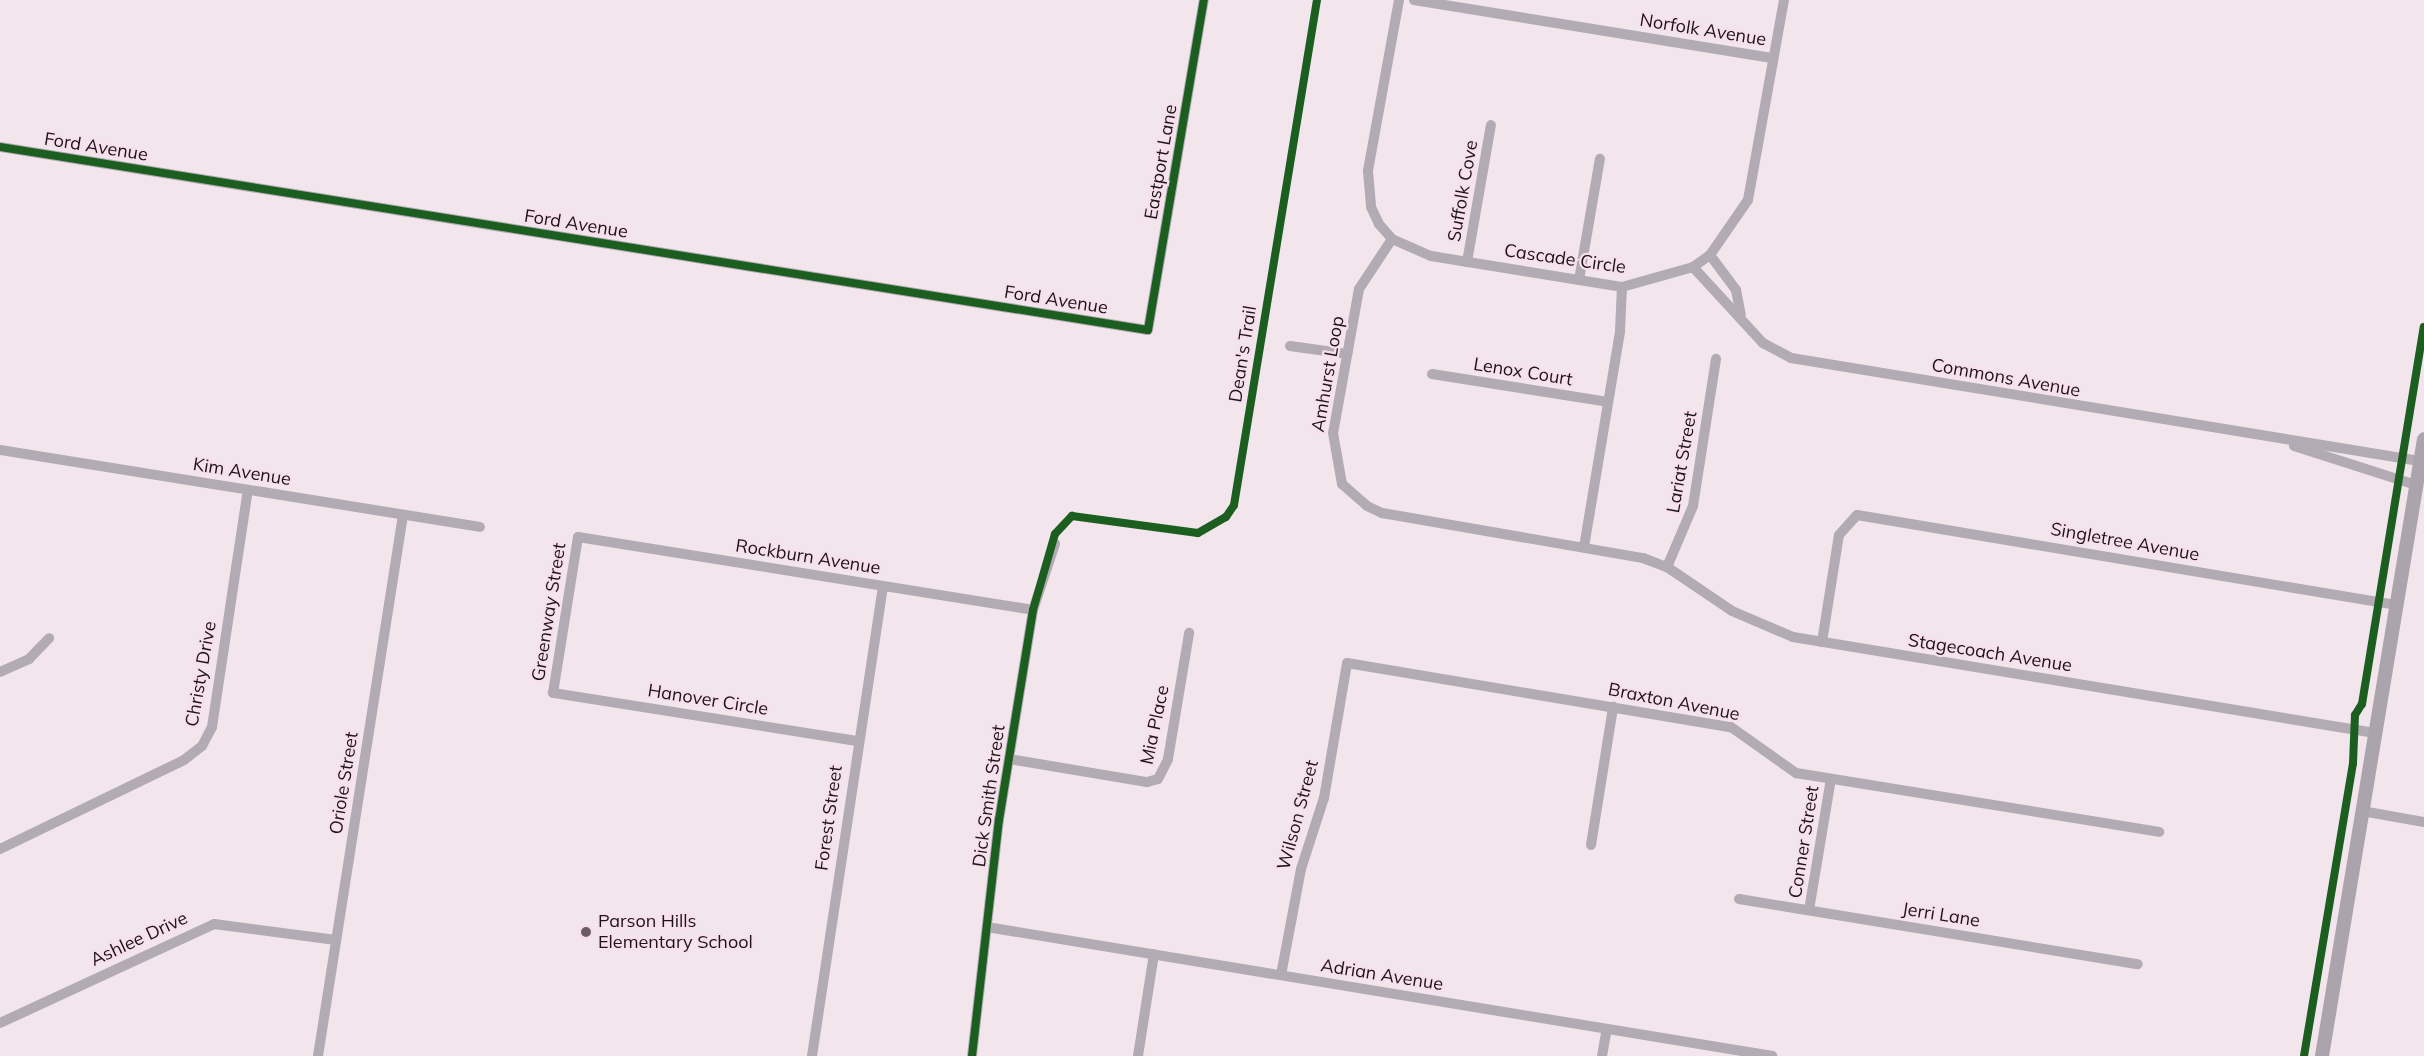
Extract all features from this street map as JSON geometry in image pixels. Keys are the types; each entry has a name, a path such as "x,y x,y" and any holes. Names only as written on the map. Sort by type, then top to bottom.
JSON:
{"main road":[{"path":"2322,1056 2424,439"}],"street":[{"name":"Eastport Lane","path":"1148,330 1204,0"},
{"path":"1392,239 1379,224 1367,191 1400,0"},
{"name":"Norfolk Avenue","path":"1414,0 1773,58"},
{"name":"Cascade Circle","path":"1392,239 1411,250 1467,262 1622,287 1693,267 1710,255 1748,200 1784,0"},
{"name":"Suffolk Cove","path":"1467,262 1491,125"},
{"name":"Ford Avenue","path":"0,147 1148,330"},
{"path":"1580,280 1600,159"},
{"name":"Amhurst Loop","path":"1392,239 1359,289 1332,450 1342,484 1354,496 1382,513 1618,553"},
{"name":"Commons Avenue","path":"1710,255 1736,290 1741,315"},
{"name":"Commons Avenue","path":"1693,267 1719,301 1741,315 1763,343 1791,358 2283,442 2420,461"},
{"path":"1584,547 1608,402 1622,287"},
{"path":"1290,346 1347,354"},
{"name":"Lariat Street","path":"1667,567 1693,507 1716,358"},
{"name":"Lenox Court","path":"1432,374 1608,402"},
{"name":"Commons Avenue","path":"2283,442 2336,464 2416,485"},
{"name":"Kim Avenue","path":"0,450 480,527"},
{"name":"Christy Drive","path":"0,849 184,760 202,746 212,727 248,490"},
{"name":"Oriole Street","path":"318,1056 403,514"},
{"name":"Singletree Avenue","path":"1822,642 1839,536 1848,519 1867,515 2396,605"},
{"name":"Rockburn Avenue","path":"578,537 1033,610"},
{"name":"Greenway Street","path":"553,693 578,537"},
{"name":"Dick Smith Street","path":"972,1056 1009,759 1033,610 1055,544"},
{"name":"Stagecoach Avenue","path":"1618,553 1667,567 1754,623 1822,642 2375,733"},
{"name":"Forest Street","path":"812,1056 857,741 883,586"},
{"name":"Mia Place","path":"1009,759 1147,782 1158,779 1168,759 1190,633"},
{"path":"0,672 29,660 49,638"},
{"name":"Braxton Avenue","path":"1347,663 1731,727 1796,773 2159,832"},
{"name":"Wilson Street","path":"1281,975 1300,869 1324,798 1347,663"},
{"name":"Hanover Circle","path":"553,693 857,741"},
{"path":"1591,845 1613,707"},
{"name":"Conner Street","path":"1809,910 1831,778"},
{"path":"2362,811 2424,822"},
{"name":"Jerri Lane","path":"1739,899 2138,964"},
{"name":"Ashlee Drive","path":"0,1023 214,924 336,940"},
{"name":"Adrian Avenue","path":"987,927 1772,1056"},
{"path":"1138,1056 1154,954"},
{"path":"1602,1056 1607,1029"}],"cycle path":[{"path":"0,147 1148,330 1204,0"},
{"name":"Dean's Trail","path":"972,1056 999,820 1033,610 1055,534 1072,516 1198,533 1226,517 1234,505 1317,0"},
{"path":"2304,1056 2353,763 2355,715 2362,704 2424,327"}],"place":[{"name":"Parson Hills Elementary School","path":"586,932"}]}
